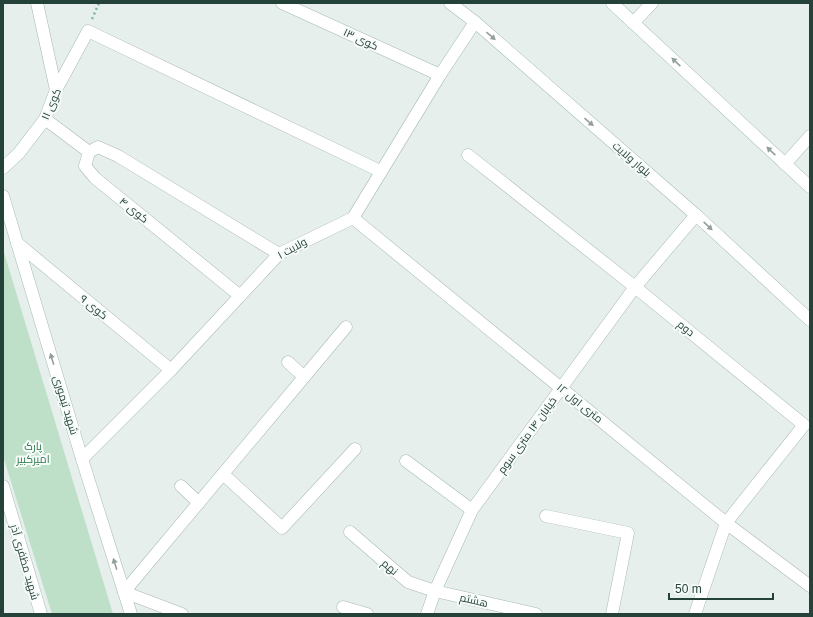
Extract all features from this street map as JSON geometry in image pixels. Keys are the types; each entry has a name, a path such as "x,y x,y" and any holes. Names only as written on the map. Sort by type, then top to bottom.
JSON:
{"street":[{"path":"36,3 56,90"},
{"name":"کوی ۱۳","path":"282,3 440,75"},
{"name":"بلوار ولایت","path":"450,3 475,22 696,215 810,320"},
{"path":"612,3 809,185"},
{"path":"633,23 652,3"},
{"path":"353,218 380,171 475,22"},
{"path":"88,31 380,171"},
{"name":"کوی ۱۱","path":"3,168 20,153 46,119 56,90 88,31"},
{"path":"46,119 89,152 98,147 118,156 279,254"},
{"path":"785,164 810,136"},
{"name":"کوی ۴","path":"89,152 86,166 95,178 239,295"},
{"name":"دوم","path":"468,155 635,287 807,428 726,523 695,614"},
{"name":"شهید تیموری","path":"3,196 82,459 131,614"},
{"name":"خیابان ۱۴ متری سوم","path":"428,614 435,591 472,510 635,287 696,215"},
{"name":"ولایت ۱","path":"82,459 171,370 239,295 279,254 353,218"},
{"name":"۱۲ متری اول","path":"353,218 726,523 810,586"},
{"name":"کوی ۹","path":"17,244 171,370"},
{"path":"182,614 124,592 346,326"},
{"path":"288,362 304,377"},
{"path":"223,474 282,528 355,449"},
{"path":"406,461 472,510"},
{"name":"شهید مظفری آذر","path":"3,486 41,614"},
{"path":"181,486 199,503"},
{"path":"546,516 628,533 612,614"},
{"name":"نهم","path":"350,532 408,582 435,591"},
{"name":"هشتم","path":"435,591 536,614"},
{"path":"343,607 367,614"}],"path":[{"path":"88,31 99,3"}],"green space":[{"name":"پارک امیرکبیر","path":"3,249 113,614 52,614 3,456"}]}
